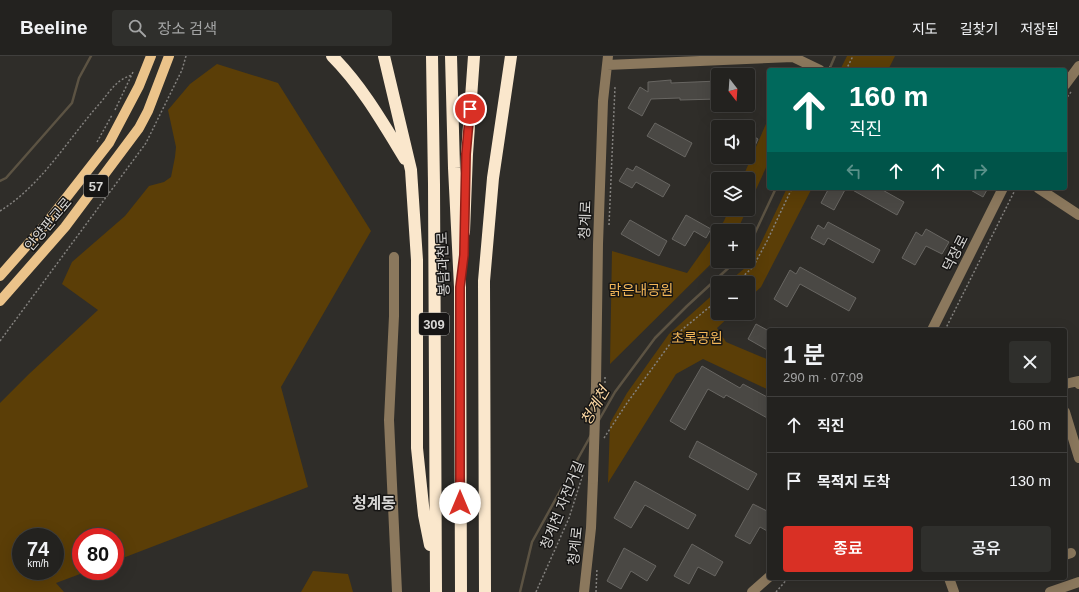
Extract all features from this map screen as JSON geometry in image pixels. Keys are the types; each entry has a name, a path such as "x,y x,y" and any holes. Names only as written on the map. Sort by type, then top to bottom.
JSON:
{"highway":[{"path":"332,56 373,106 411,170"},
{"name":"봉담과천로","path":"384,56 411,170 416,260 417,448 424,515 436,579"},
{"name":"봉담과천로","path":"432,56 436,592"},
{"name":"봉담과천로","path":"451,56 454,168 460,287 461,592"},
{"path":"460,287 464,255 466,154 474,56"},
{"path":"485,592 484,281 493,178 511,56"}],"main road":[{"name":"안양판교로","path":"0,276 45,225 109,143 139,86 151,56"},
{"name":"안양판교로","path":"0,301 65,227 139,128 148,111 169,56"}],"street":[{"path":"607,61 793,57 817,68"},
{"name":"청계로","path":"584,592 591,528 596,386 598,244 603,101 607,61"},
{"path":"1067,82 1079,66"},
{"name":"덕장로","path":"933,328 1003,190"},
{"path":"1041,190 1079,215"},
{"path":"394,257 394,316 389,420 397,592"},
{"path":"1067,383 1078,380 1079,384"},
{"path":"1067,419 1079,458"},
{"path":"752,592 767,579"},
{"path":"950,580 954,592"},
{"path":"1050,592 1079,582"}],"path":[{"path":"0,341 146,143 182,70 186,56"},
{"path":"847,68 853,56"},
{"path":"0,211 12,204 37,180 119,80 132,75 95,146"},
{"path":"609,228 615,85"},
{"path":"743,276 753,267 791,190"},
{"path":"946,328 1015,190"},
{"path":"604,439 627,403 678,333 711,306"},
{"name":"청계천 자전거길","path":"536,592 569,518 582,476 586,469"},
{"path":"776,592 786,580"}],"green space":[{"path":"847,56 895,56 889,68 841,68"},
{"path":"217,64 278,83 371,231 281,387 308,487 124,558 124,528 72,528 72,577 64,580 56,583 64,592 0,592 0,403 98,310 62,284 72,262 125,216 149,186 164,182 171,177 176,147 168,110 190,84"},
{"path":"767,122 767,165 755,192 755,172 745,172 749,164 755,164 755,149"},
{"name":"초록공원","path":"786,190 811,190 761,287 755,293 755,276 735,276 745,268 755,268 755,253"},
{"name":"맑은내공원","path":"726,216 744,216 740,224 722,224"},
{"name":"맑은내공원","path":"711,239 711,264 610,364 612,251 687,273"},
{"name":"초록공원","path":"711,296 711,320 726,320 717,328 726,342 767,359 767,389 703,359 676,374 608,483 610,423 627,393 669,334"},
{"path":"313,571 348,574 353,592 301,592"}],"building":[{"path":"671,80 671,83 711,81 711,99 651,99 642,116 628,108 640,87 648,92 648,82"},
{"path":"655,123 692,143 685,157 647,136"},
{"path":"755,137 758,139 755,146"},
{"path":"636,166 670,185 663,197 636,182 632,188 619,181 627,168 633,171"},
{"path":"828,190 845,190 834,210 821,203"},
{"path":"853,190 883,190 904,202 897,215"},
{"path":"971,190 987,190 983,197"},
{"path":"686,215 711,229 706,238 694,231 685,246 672,239"},
{"path":"630,220 667,241 659,256 621,234"},
{"path":"828,222 880,250 873,263 828,238 824,245 811,238 818,225 824,229"},
{"path":"926,229 949,242 942,254 926,246 915,265 902,258 916,232 922,236"},
{"path":"800,267 856,298 849,311 800,284 787,307 774,299 790,270 796,274"},
{"path":"756,324 767,330 767,350 748,339"},
{"path":"702,366 740,388 743,384 767,397 767,418 726,395 724,398 708,389 685,430 670,421"},
{"path":"697,441 757,474 748,490 689,457"},
{"path":"635,481 696,515 688,529 645,505 631,528 614,518"},
{"path":"753,504 767,511 767,531 760,527 750,544 735,536"},
{"path":"692,544 723,562 715,576 698,567 689,584 674,576"},
{"path":"624,548 656,566 647,581 631,571 621,589 607,581"}],"waterway":[{"path":"0,181 6,178 72,103 79,78 91,56"},
{"name":"청계천","path":"830,68 835,56"},
{"name":"청계천","path":"755,233 775,190"},
{"name":"청계천","path":"599,420 615,392 655,338 728,268"},
{"name":"청계천","path":"520,592 532,542 591,435"}],"district":[{"name":"청계동","path":"374,503"}],"route":[{"path":"460,503 460,287 464,255 466,154 470,109"}]}
